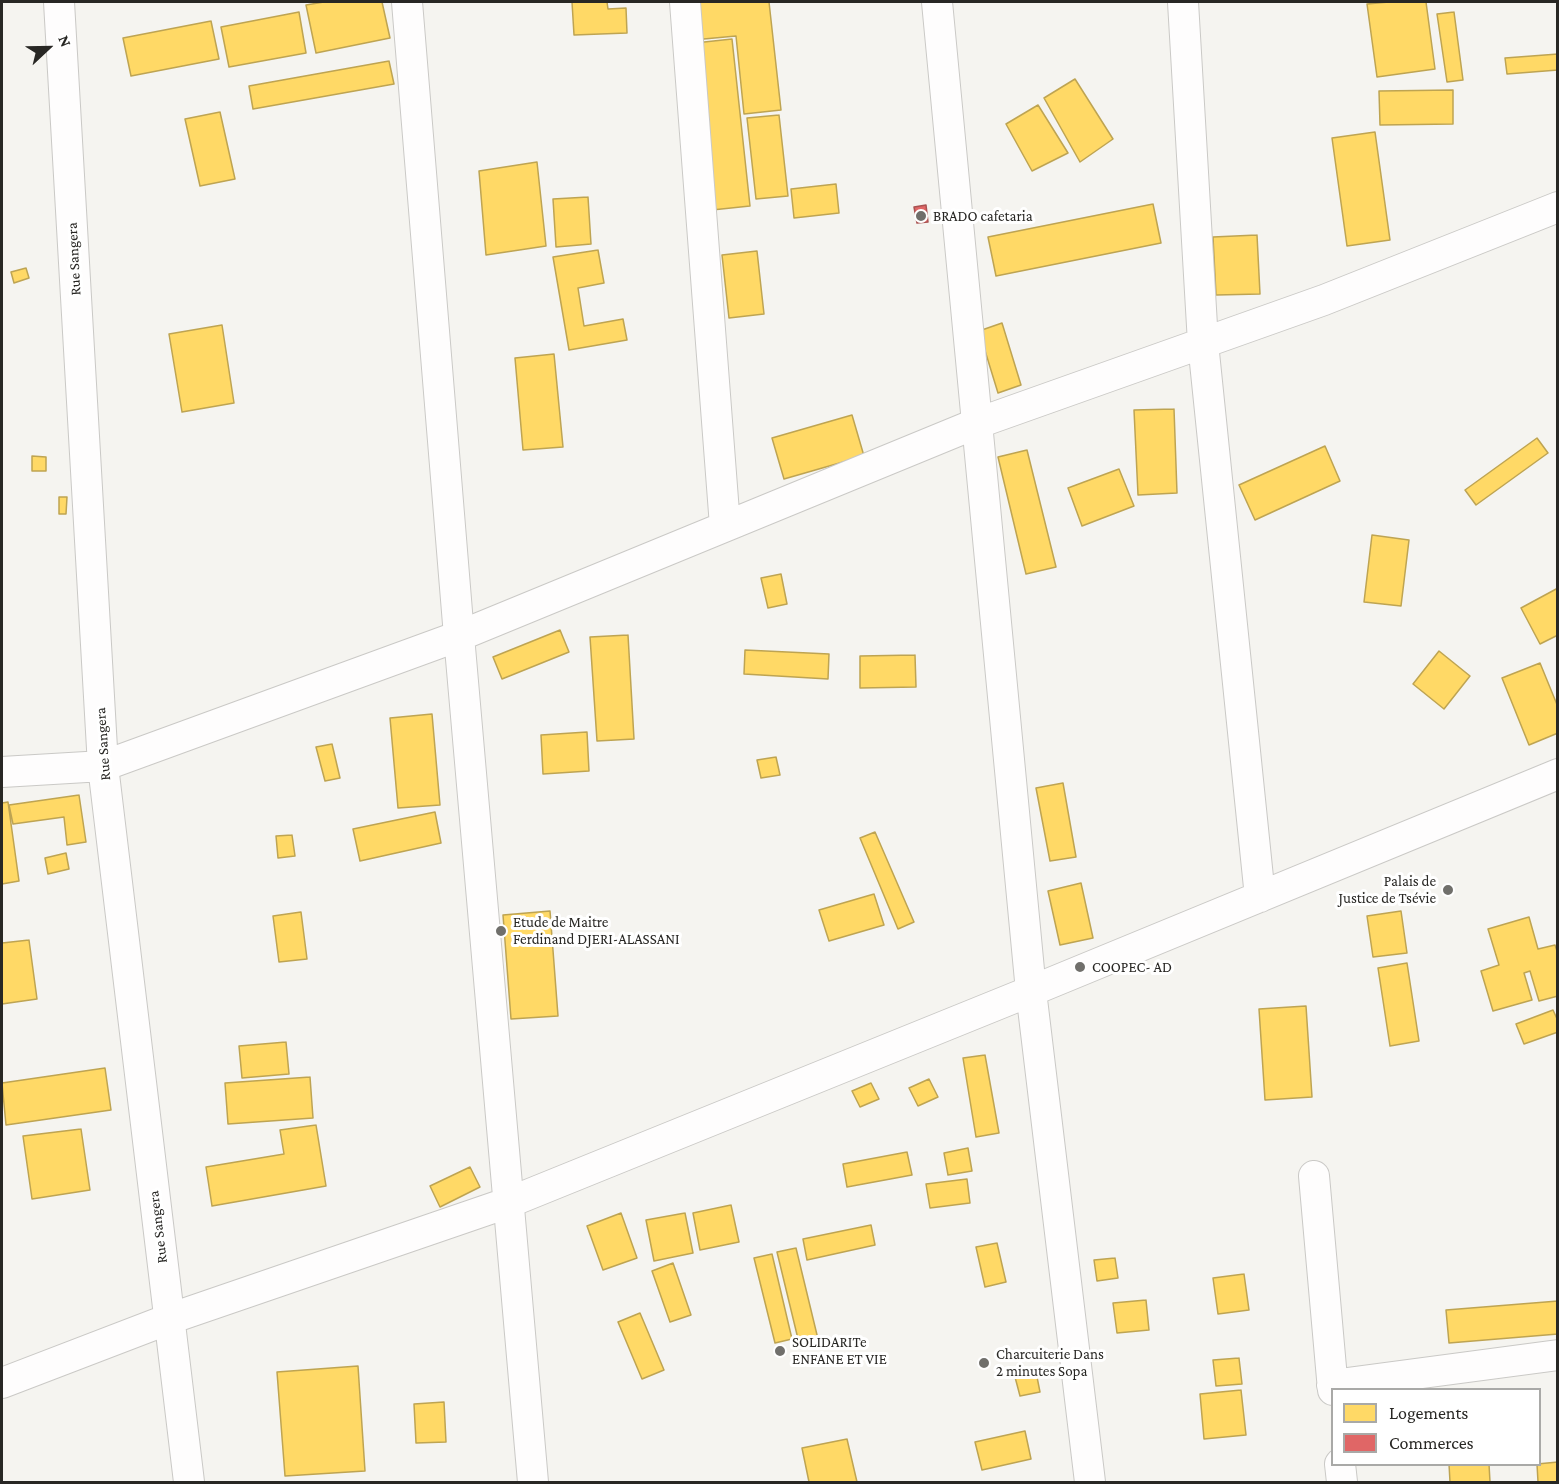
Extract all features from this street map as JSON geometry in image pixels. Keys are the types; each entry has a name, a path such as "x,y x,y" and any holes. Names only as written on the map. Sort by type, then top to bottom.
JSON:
{"street":[{"name":"Rue Sangera","path":"59,2 103,766 189,1482"},
{"path":"407,2 459,636 533,1482"},
{"path":"685,2 725,526"},
{"path":"937,2 1030,991 1090,1482"},
{"path":"1184,2 1203,343 1260,897"},
{"path":"2,772 103,766 459,636 975,424 1324,300 1557,207"},
{"path":"2,1383 169,1319 510,1202 1557,774"},
{"path":"1314,1176 1332,1387 1557,1355"},
{"path":"1340,1466 1342,1482"}],"building: Logements":[{"path":"324,2 382,2 390,38 316,53 306,5"},
{"path":"572,2 607,2 608,9 626,8 627,33 574,35"},
{"path":"689,2 769,2 781,110 744,114 736,36 693,40"},
{"path":"1426,2 1435,69 1377,77 1367,4"},
{"path":"299,12 306,53 229,67 221,27"},
{"path":"1454,12 1463,80 1447,82 1437,14"},
{"path":"211,21 219,59 131,76 123,38"},
{"path":"732,39 750,206 712,210 695,43"},
{"path":"1558,54 1558,70 1507,74 1505,58"},
{"path":"389,61 394,84 253,109 249,86"},
{"path":"1075,79 1113,139 1080,162 1044,98"},
{"path":"1453,90 1453,124 1380,125 1379,91"},
{"path":"1038,105 1068,153 1032,171 1006,124"},
{"path":"220,112 235,179 200,186 185,119"},
{"path":"779,115 788,196 756,199 747,118"},
{"path":"1375,132 1390,240 1347,246 1332,138"},
{"path":"537,162 546,246 486,255 479,171"},
{"path":"836,184 839,213 794,218 791,189"},
{"path":"588,197 591,244 556,247 553,199"},
{"path":"1153,204 1161,243 996,276 988,237"},
{"path":"1257,235 1260,294 1216,295 1213,237"},
{"path":"598,250 604,283 578,288 584,326 623,319 627,340 569,350 553,257"},
{"path":"757,251 764,314 729,318 722,255"},
{"path":"26,268 29,278 14,283 11,272"},
{"path":"1002,323 1021,385 998,393 979,331"},
{"path":"222,325 234,403 182,412 169,334"},
{"path":"554,354 563,447 523,450 515,358"},
{"path":"1174,409 1177,493 1138,495 1134,410"},
{"path":"852,415 864,456 784,479 772,438"},
{"path":"1537,438 1548,453 1476,505 1465,490"},
{"path":"1325,446 1340,481 1255,520 1239,485"},
{"path":"1027,450 1056,567 1026,574 998,457"},
{"path":"32,456 46,457 46,471 32,471"},
{"path":"1119,469 1134,506 1082,526 1068,488"},
{"path":"59,497 67,497 66,514 59,514"},
{"path":"1372,535 1409,540 1401,606 1364,602"},
{"path":"781,574 787,604 768,608 761,578"},
{"path":"1558,588 1558,635 1540,644 1521,608"},
{"path":"560,630 569,652 502,679 493,657"},
{"path":"628,635 634,739 597,741 590,637"},
{"path":"745,650 829,654 828,679 744,674"},
{"path":"1439,651 1470,676 1444,709 1413,684"},
{"path":"915,655 916,687 860,688 860,656"},
{"path":"1540,663 1558,707 1558,733 1529,745 1502,678"},
{"path":"432,714 440,805 398,808 390,718"},
{"path":"587,732 589,771 543,774 541,735"},
{"path":"332,744 340,778 325,781 316,747"},
{"path":"776,757 780,775 761,778 757,760"},
{"path":"1063,783 1076,857 1050,861 1036,788"},
{"path":"79,795 86,842 67,845 64,817 13,824 9,805"},
{"path":"8,802 19,881 2,884 2,803"},
{"path":"435,812 441,843 360,861 353,829"},
{"path":"875,832 914,922 898,929 860,838"},
{"path":"292,835 295,856 278,858 276,836"},
{"path":"66,853 69,869 48,874 45,858"},
{"path":"1081,883 1093,938 1060,945 1048,891"},
{"path":"874,894 884,925 829,941 819,910"},
{"path":"550,911 558,1016 511,1019 503,915"},
{"path":"1401,911 1407,953 1373,957 1367,916"},
{"path":"301,912 307,959 279,962 273,916"},
{"path":"1529,917 1538,949 1555,945 1558,954 1558,996 1539,1001 1530,971 1524,973 1532,1000 1493,1011 1481,971 1499,965 1488,929"},
{"path":"29,940 37,999 2,1004 2,943"},
{"path":"1407,963 1419,1041 1390,1046 1378,968"},
{"path":"1306,1006 1312,1097 1265,1100 1259,1009"},
{"path":"1553,1010 1558,1021 1558,1032 1524,1044 1516,1024"},
{"path":"286,1042 289,1074 242,1078 239,1046"},
{"path":"985,1055 999,1133 976,1137 963,1058"},
{"path":"105,1068 111,1110 6,1125 2,1083"},
{"path":"310,1077 313,1118 228,1124 225,1083"},
{"path":"929,1079 938,1097 918,1106 909,1088"},
{"path":"871,1083 879,1099 860,1107 852,1091"},
{"path":"316,1125 326,1186 212,1206 206,1167 284,1154 280,1130"},
{"path":"81,1129 90,1190 32,1199 23,1136"},
{"path":"968,1148 972,1171 948,1175 944,1153"},
{"path":"907,1152 912,1175 847,1187 843,1164"},
{"path":"470,1167 480,1187 440,1207 430,1186"},
{"path":"967,1179 970,1203 930,1208 926,1184"},
{"path":"731,1205 739,1242 700,1250 693,1213"},
{"path":"621,1213 637,1258 603,1270 587,1226"},
{"path":"685,1213 693,1253 654,1261 646,1220"},
{"path":"871,1225 875,1245 807,1260 803,1239"},
{"path":"997,1243 1006,1282 985,1287 976,1247"},
{"path":"796,1248 818,1339 799,1343 777,1252"},
{"path":"772,1254 792,1339 775,1343 754,1258"},
{"path":"1115,1258 1118,1278 1097,1281 1094,1260"},
{"path":"673,1263 691,1315 670,1322 652,1271"},
{"path":"1244,1274 1249,1310 1218,1314 1213,1278"},
{"path":"1146,1300 1149,1330 1117,1333 1113,1303"},
{"path":"1558,1301 1558,1334 1449,1343 1446,1310"},
{"path":"640,1313 664,1370 642,1379 618,1322"},
{"path":"1239,1358 1242,1384 1216,1386 1213,1360"},
{"path":"358,1366 365,1471 285,1476 277,1372"},
{"path":"1036,1372 1040,1392 1020,1396 1015,1377"},
{"path":"1241,1390 1246,1435 1204,1439 1200,1394"},
{"path":"444,1402 446,1442 416,1443 414,1404"},
{"path":"1025,1431 1031,1459 982,1470 975,1442"},
{"path":"847,1439 857,1482 809,1482 802,1448"},
{"path":"1558,1462 1558,1482 1538,1482 1537,1466 1541,1466 1541,1464"},
{"path":"1449,1466 1489,1466 1490,1482 1450,1482"}],"building: Commerces":[{"path":"926,205 928,222 917,223 914,207"}],"place":[{"name":"BRADO cafetaria","path":"921,216"},
{"name":"Palais de Justice de Tsévie","path":"1448,890"},
{"name":"Etude de Maitre Ferdinand DJERI-ALASSANI","path":"501,931"},
{"name":"COOPEC- AD","path":"1080,967"},
{"name":"SOLIDARITe ENFANE ET VIE","path":"780,1351"},
{"name":"Charcuiterie Dans 2 minutes Sopa","path":"984,1363"}]}
